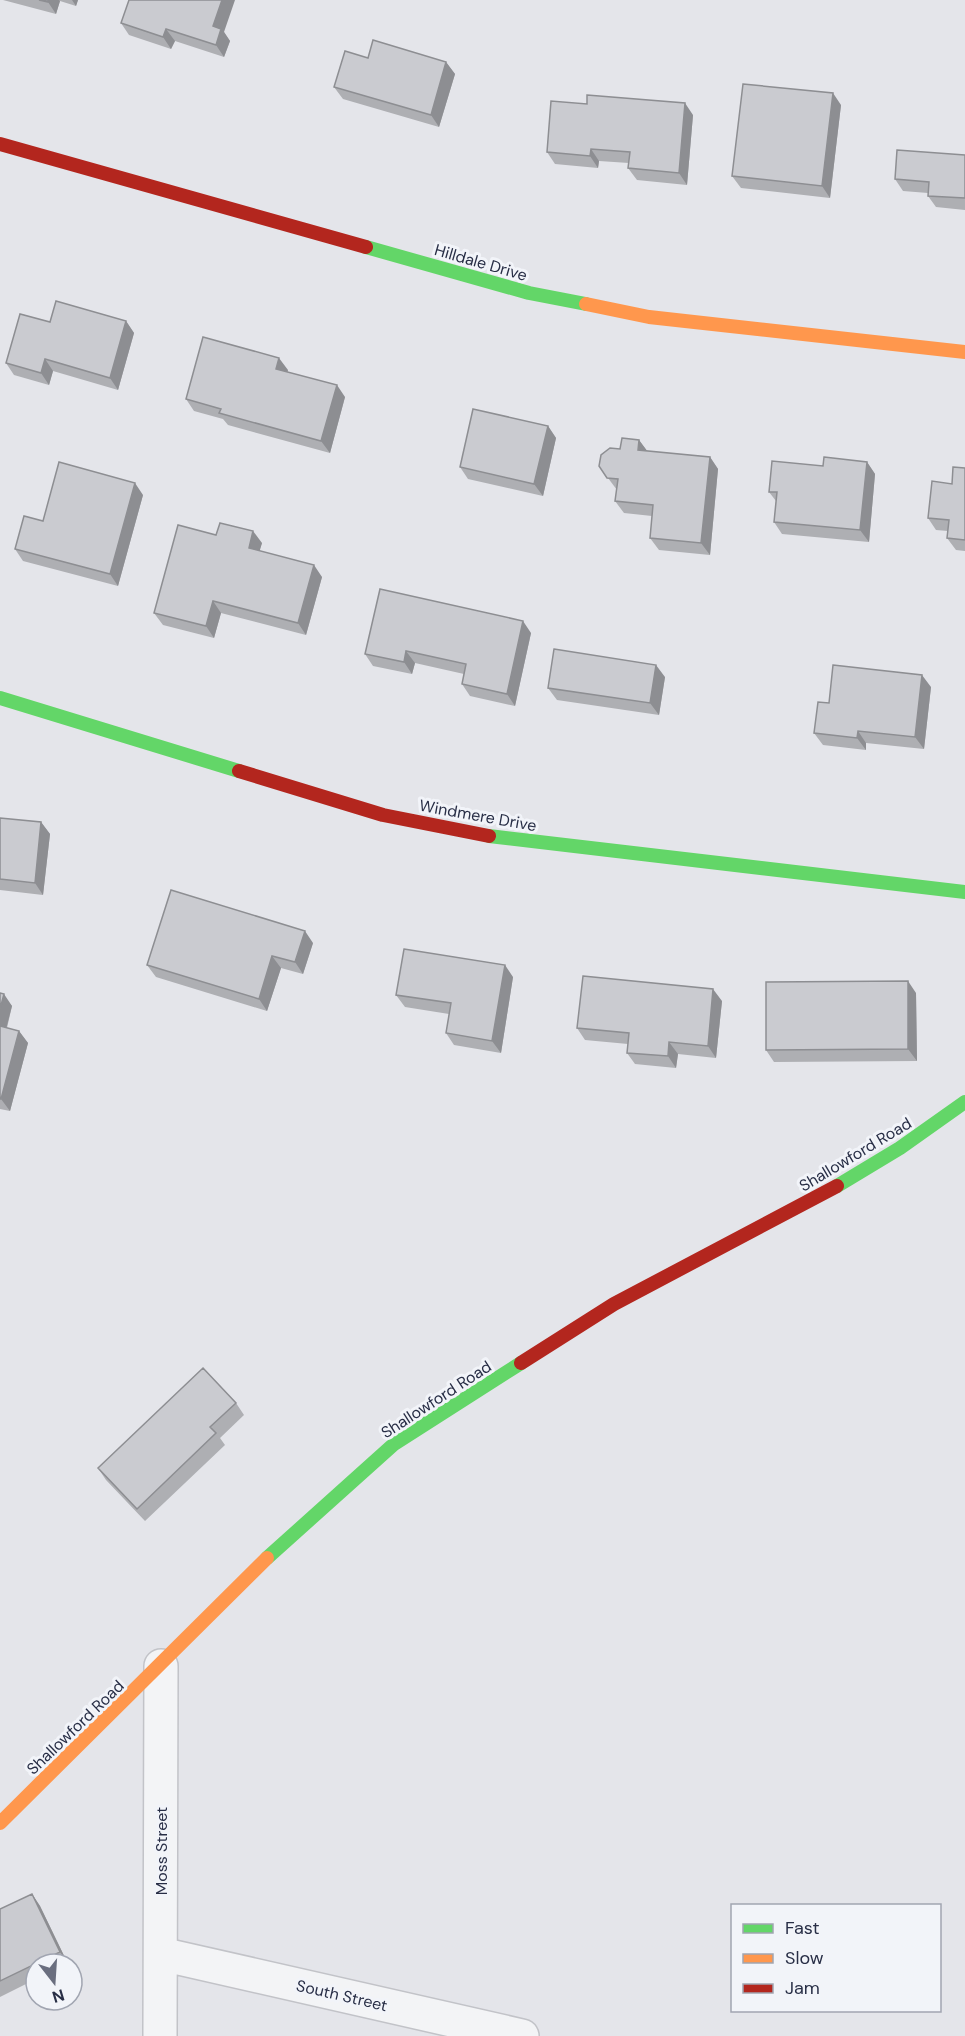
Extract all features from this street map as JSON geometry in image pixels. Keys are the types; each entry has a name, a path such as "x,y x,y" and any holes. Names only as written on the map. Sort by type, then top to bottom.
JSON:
{"street":[{"name":"Hilldale Drive","path":"0,144 530,293 649,316 965,352"},
{"name":"Windmere Drive","path":"0,698 383,815 481,835 965,892"},
{"name":"Shallowford Road","path":"0,1823 161,1666 284,1541 394,1444 614,1304 811,1201 900,1148 965,1102"},
{"name":"Moss Street","path":"160,2036 161,1666"},
{"name":"South Street","path":"161,1954 522,2036"}],"building":[{"path":"129,0 222,0 213,26 221,29 216,45 166,29 163,37 121,23"},
{"path":"373,40 446,62 431,115 334,87 345,51 368,58"},
{"path":"743,84 833,93 822,186 732,176"},
{"path":"587,95 685,103 679,173 628,168 630,152 591,149 590,156 547,152 551,101 587,104"},
{"path":"897,150 965,155 965,198 928,196 929,182 895,179"},
{"path":"56,301 126,321 110,378 45,359 41,373 6,363 20,314 50,322"},
{"path":"203,337 279,358 276,369 337,385 321,441 219,413 221,409 186,399"},
{"path":"473,409 548,426 534,484 460,467"},
{"path":"622,438 639,440 638,450 710,457 701,543 650,538 653,505 615,501 618,479 607,478 599,466 601,455 610,448 620,449"},
{"path":"824,457 867,462 860,530 774,522 777,492 769,492 772,461 823,466"},
{"path":"59,462 135,483 110,574 15,549 24,516 43,521"},
{"path":"953,467 965,468 965,540 947,538 949,520 928,518 932,481 952,484"},
{"path":"220,523 253,531 249,548 314,565 298,623 213,601 206,626 154,613 178,525 216,535"},
{"path":"380,589 523,621 507,694 462,684 466,664 406,651 404,662 365,654"},
{"path":"554,649 656,665 650,703 548,688"},
{"path":"833,665 922,675 915,737 858,731 857,738 814,733 818,702 829,703"},
{"path":"0,818 41,822 35,883 0,879"},
{"path":"171,890 305,931 295,962 272,956 259,999 147,965"},
{"path":"404,949 505,965 492,1041 446,1033 451,1003 396,995"},
{"path":"583,976 713,989 708,1046 669,1042 668,1056 627,1053 629,1033 577,1028"},
{"path":"908,981 908,1049 766,1050 766,982"},
{"path":"0,993 4,994 0,1009"},
{"path":"0,1026 19,1031 1,1099 0,1099"},
{"path":"203,1368 236,1403 210,1427 216,1433 137,1509 98,1468"},
{"path":"32,1894 60,1952 24,1952 24,1969 0,1981 0,1909"}],"traffic: fast":[{"path":"366,247 529,293 586,304"},
{"path":"0,698 239,771"},
{"path":"489,836 965,892"},
{"path":"837,1186 900,1148 965,1102"},
{"path":"267,1558 394,1444 521,1363"}],"traffic: slow":[{"path":"586,304 649,317 965,352"},
{"path":"0,1823 267,1558"}],"traffic: jam":[{"path":"0,144 366,247"},
{"path":"239,771 383,815 489,836"},
{"path":"521,1363 614,1304 837,1186"}]}
